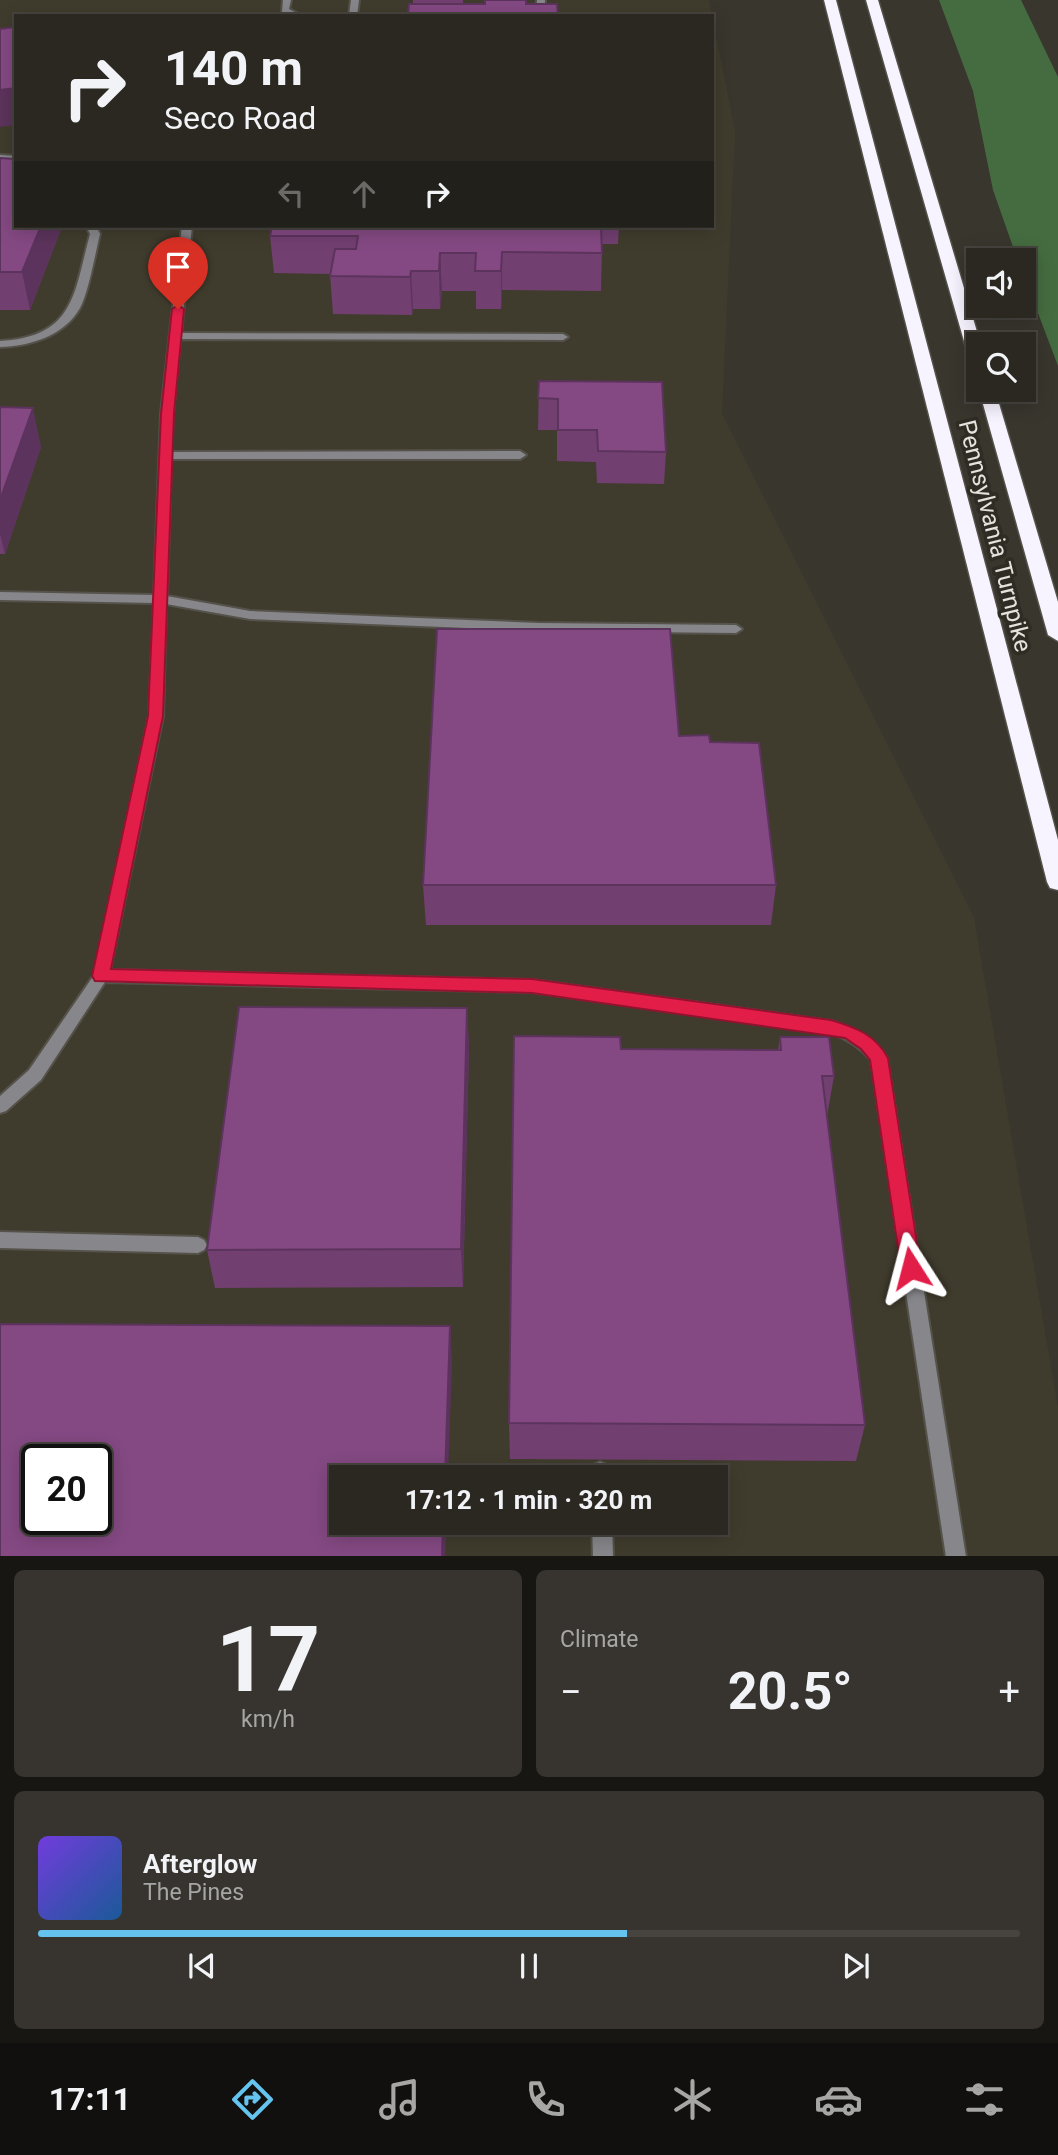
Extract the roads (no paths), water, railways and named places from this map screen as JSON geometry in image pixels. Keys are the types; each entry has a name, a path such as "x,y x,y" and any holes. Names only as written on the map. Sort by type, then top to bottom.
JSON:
{"highway":[{"name":"Pennsylvania Turnpike","path":"830,0 1058,881"},
{"path":"873,0 969,332"},
{"name":"Pennsylvania Turnpike","path":"990,402 1058,635"}],"lane":[{"path":"287,0 285,10 294,14"},
{"path":"0,344 20,342 42,335 71,314 76,306 95,234 92,228"},
{"path":"0,1106 35,1075 101,976 156,716 165,456 187,228"},
{"path":"175,336 563,337"},
{"path":"165,456 520,455"},
{"path":"0,596 160,599 250,615 538,627 736,629"},
{"path":"101,976 532,986 831,1027 851,1033 868,1044 879,1058 956,1556"},
{"path":"0,1240 198,1245"},
{"path":"602,1535 603,1556"}]}
